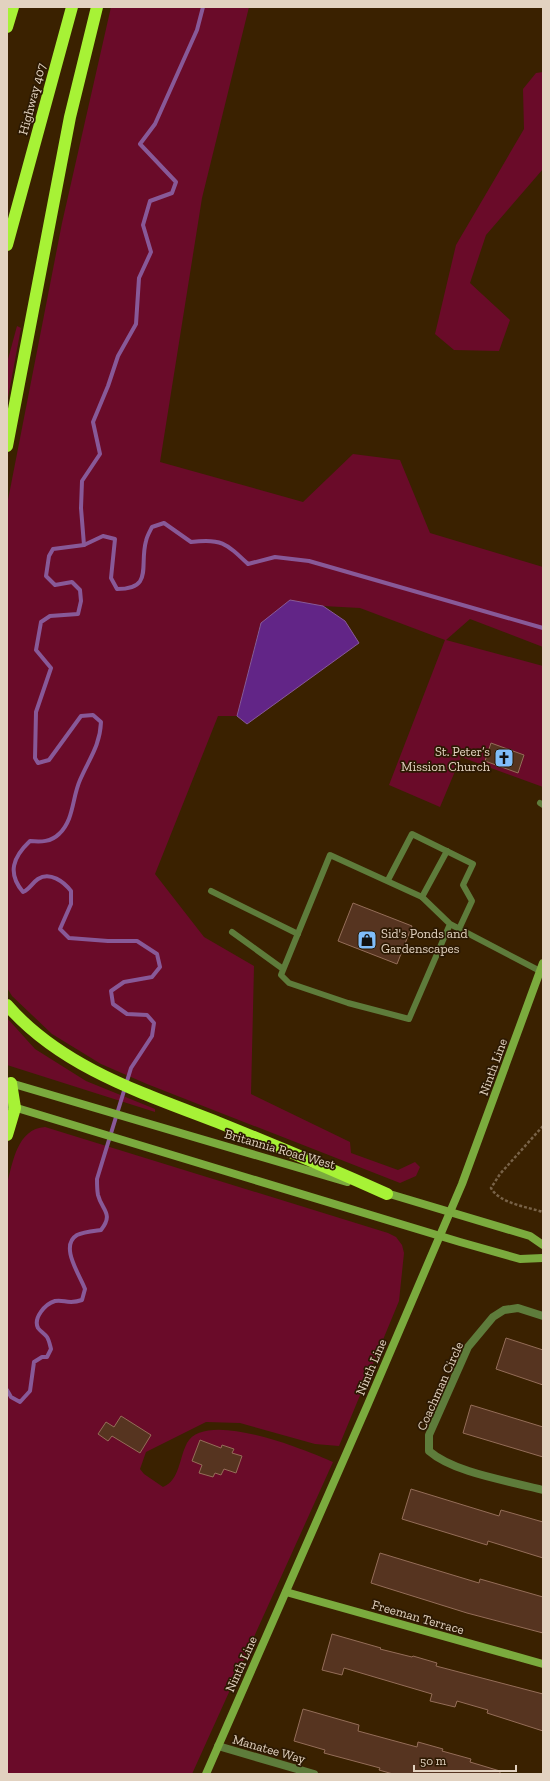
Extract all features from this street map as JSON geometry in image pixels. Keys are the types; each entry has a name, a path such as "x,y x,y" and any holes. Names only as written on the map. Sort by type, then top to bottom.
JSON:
{"highway":[{"path":"7,27 13,7"},
{"name":"Highway 407","path":"7,245 72,7"},
{"path":"7,446 70,117 98,7"},
{"path":"7,1005 24,1025 86,1067 171,1106 228,1127 387,1194"},
{"path":"7,1136 11,1107 9,1082"}],"main road":[{"name":"Ninth Line","path":"206,1774 465,1176 543,963"},
{"name":"Britannia Road West","path":"9,1082 530,1236 543,1245"},
{"path":"11,1107 440,1236 520,1258 543,1258"},
{"name":"Freeman Terrace","path":"286,1592 543,1664"}],"street":[{"name":"Coachman Circle","path":"543,1316 518,1308 504,1310 494,1317 468,1346 429,1435 428,1451 439,1460 465,1469 543,1490"},
{"name":"Manatee Way","path":"218,1746 314,1774"}],"lane":[{"path":"388,880 412,834 473,864 463,885 472,901 459,929"},
{"path":"422,897 447,851"},
{"path":"450,924 409,1018 348,1004 289,983 281,975 330,855 388,880 422,897 450,924 540,971"},
{"path":"211,891 298,934"},
{"path":"232,932 283,969"}],"path":[{"path":"543,1126 500,1174 490,1188 493,1193 503,1199 543,1212"}],"shaded area":[{"path":"111,7 249,7 202,198 160,462 303,502 353,454 400,460 430,533 543,567 543,647 470,619 446,640 543,666 543,787 461,757 440,807 389,785 445,640 360,608 323,606 290,600 260,625 237,716 218,716 155,874 204,937 254,966 251,1094 350,1142 351,1153 398,1170 415,1162 420,1167 416,1176 400,1183 147,1084 101,1064 52,1034 12,996 7,988 7,505 62,223"},
{"path":"543,72 543,169 486,235 470,283 510,320 499,351 454,350 435,334 456,245 524,129 523,89 536,73"},
{"path":"17,326 21,328 7,403 7,363"},
{"path":"290,600 323,606 345,621 359,643 247,724 237,716 261,623"},
{"path":"7,1018 35,1049 86,1081 155,1109 155,1112 7,1065"},
{"path":"45,1127 388,1233 396,1237 402,1245 404,1253 399,1301 339,1446 315,1444 240,1423 206,1422 146,1452 140,1469 144,1474 163,1487 169,1484 176,1474 187,1443 198,1434 214,1430 234,1431 257,1435 301,1449 333,1462 192,1774 7,1774 7,1184 14,1157 22,1140 36,1129"}],"building":[{"name":"St. Peter’s Mission Church","path":"491,743 524,755 518,773 485,761"},
{"path":"353,903 412,926 397,964 338,941"},
{"path":"506,1338 543,1350 543,1385 496,1369"},
{"path":"471,1405 543,1427 543,1457 463,1433"},
{"path":"121,1416 151,1435 140,1453 112,1436 108,1441 98,1434 106,1422 114,1427"},
{"path":"200,1440 221,1448 222,1445 234,1449 232,1453 242,1456 236,1473 224,1469 221,1475 215,1473 213,1477 199,1473 202,1465 192,1461"},
{"path":"411,1489 499,1516 501,1510 543,1522 543,1558 488,1541 487,1545 402,1519"},
{"path":"380,1553 479,1583 480,1579 543,1597 543,1633 467,1613 371,1583"},
{"path":"332,1634 381,1648 380,1649 437,1663 436,1666 543,1694 543,1731 487,1713 488,1710 457,1701 455,1707 430,1701 432,1694 344,1668 342,1675 322,1670"},
{"path":"303,1709 359,1725 358,1731 417,1747 418,1742 443,1749 442,1751 471,1759 470,1762 500,1771 500,1774 393,1774 379,1770 380,1768 324,1753 325,1750 294,1741"}],"waterway":[{"path":"84,545 81,508 82,481 100,454 93,422 108,386 118,356 136,324 139,278 151,252 143,225 150,201 172,193 176,182 140,144 155,124 197,30 203,7"},
{"path":"7,1390 11,1397 20,1402 30,1391 34,1362 42,1357 47,1357 51,1349 48,1338 38,1328 37,1324 37,1320 44,1308 55,1301 73,1302 82,1300 85,1289 72,1261 70,1246 72,1240 77,1235 85,1232 101,1230 107,1220 106,1212 98,1195 97,1179 131,1068 152,1036 154,1023 147,1015 127,1014 113,1004 111,991 124,982 152,977 160,967 157,954 137,941 108,941 69,938 60,929 71,904 71,891 61,881 47,876 38,879 23,892 15,878 14,865 19,853 24,847 30,841 53,839 64,828 70,816 77,787 94,752 100,731 101,722 93,715 81,716 49,760 38,763 35,758 36,712 51,668 36,650 41,622 50,616 78,614 81,601 80,590 72,582 55,585 46,576 49,556 53,549 84,545 103,536 115,539 111,578 117,589 129,588 136,585 141,580 144,567 144,550 152,527 164,523 191,542 209,541 222,544 234,551 248,564 275,557 309,561 543,628"}],"place":[{"name":"St. Peter’s Mission Church","path":"504,758"},
{"name":"Sid's Ponds and Gardenscapes","path":"367,940"}]}
